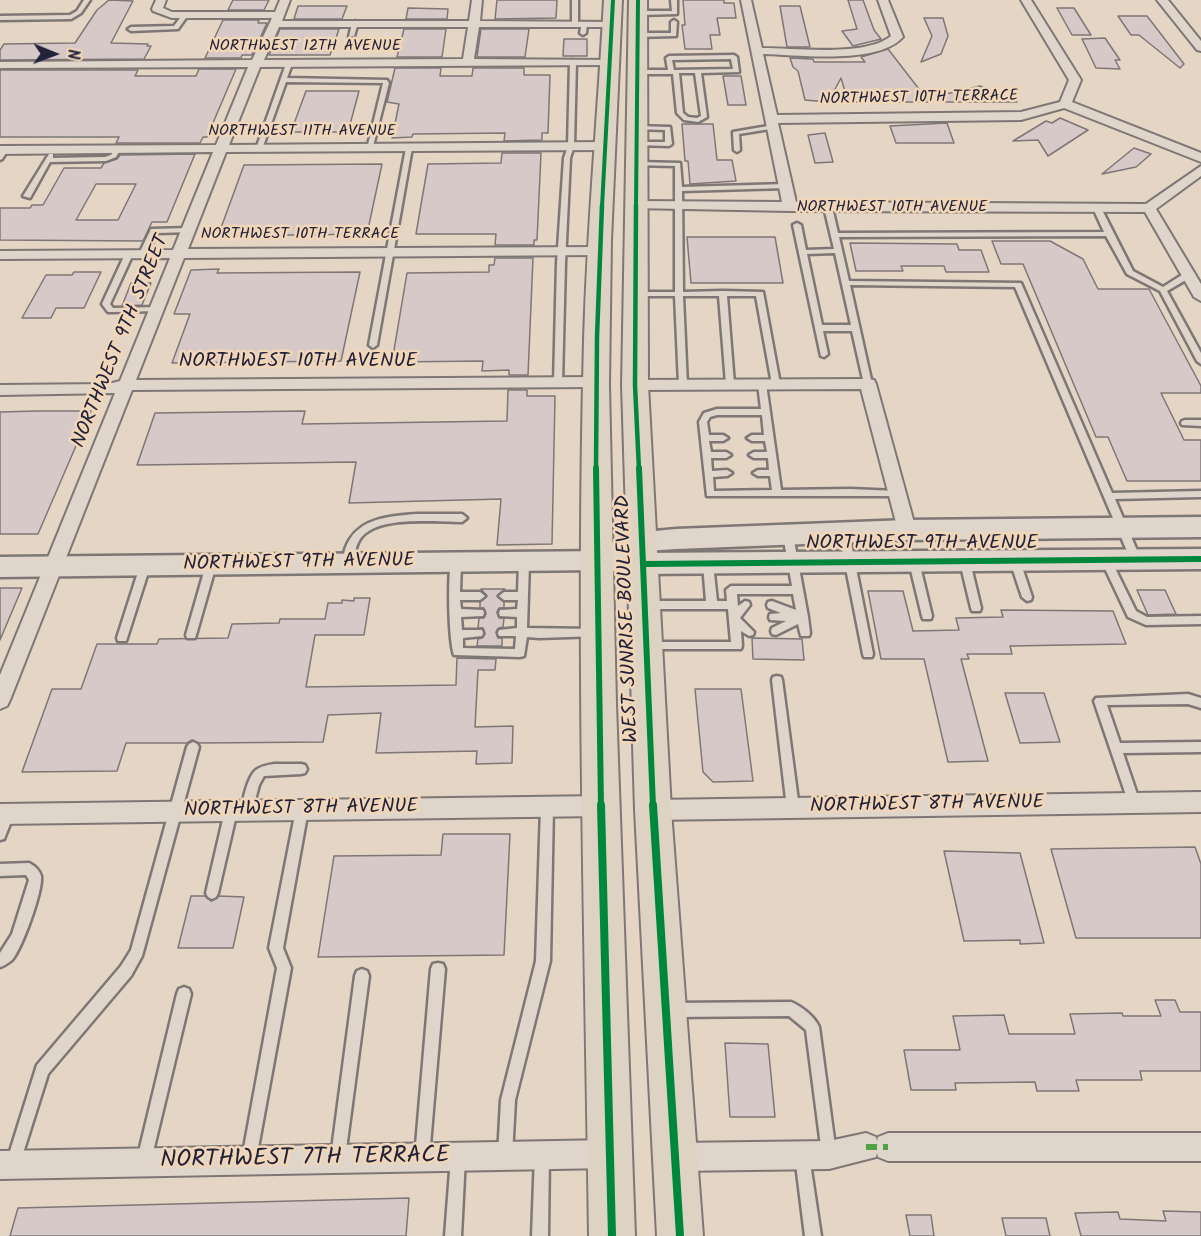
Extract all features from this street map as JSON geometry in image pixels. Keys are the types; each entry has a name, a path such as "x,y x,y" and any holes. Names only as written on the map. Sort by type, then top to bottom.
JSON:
{"main road":[{"name":"WEST SUNRISE BOULEVARD","path":"612,1236 597,560 596,382 602,182 613,0"},
{"name":"WEST SUNRISE BOULEVARD","path":"638,16 635,385 653,810 680,1236"},
{"path":"602,182 620,202 636,206"},
{"name":"NORTHWEST 9TH AVENUE","path":"0,567 597,560 643,552 788,535 907,530 1201,527"},
{"name":"NORTHWEST 9TH AVENUE","path":"643,552 708,564 1106,560 1199,564"}],"street":[{"path":"468,63 477,0"},
{"path":"746,0 790,207"},
{"path":"757,51 865,52 885,46 897,37 883,0"},
{"path":"1026,0 1075,80 1065,104 1201,158"},
{"path":"1162,0 1201,48"},
{"path":"160,6 172,15 279,13 355,23 580,27 612,24"},
{"name":"NORTHWEST 9TH STREET","path":"0,700 220,150 255,64 279,13"},
{"name":"NORTHWEST 12TH AVENUE","path":"0,65 609,62"},
{"name":"NORTHWEST 10TH TERRACE","path":"773,123 1021,116 1065,104"},
{"name":"NORTHWEST 11TH AVENUE","path":"2,153 51,155 117,150 605,146"},
{"path":"1201,170 1149,208 1201,297"},
{"name":"NORTHWEST 10TH AVENUE","path":"636,206 1149,208"},
{"name":"NORTHWEST 10TH TERRACE","path":"0,255 599,251"},
{"name":"NORTHWEST 10TH AVENUE","path":"0,390 108,389 127,386 596,382"},
{"path":"635,385 868,384 907,530"},
{"name":"NORTHWEST 8TH AVENUE","path":"653,810 1201,802"},
{"name":"NORTHWEST 8TH AVENUE","path":"4,814 602,806"},
{"path":"676,1157 829,1155 877,1147 1201,1147"},
{"name":"NORTHWEST 7TH TERRACE","path":"7,1165 610,1154"}],"lane":[{"path":"0,18 71,17 79,12 87,0"},
{"path":"575,0 580,27"},
{"path":"638,16 675,13 674,0"},
{"path":"131,29 176,28 185,15"},
{"path":"638,16 674,35 674,22"},
{"path":"351,36 355,23"},
{"path":"637,72 673,71 737,70 734,57 669,58 673,71 680,113 686,119 699,120 704,117 698,71"},
{"path":"558,382 567,158 571,146 573,62"},
{"path":"259,149 289,64"},
{"path":"284,80 385,81 370,148"},
{"path":"737,150 735,133 773,123"},
{"path":"636,145 678,164 677,206 683,385"},
{"path":"373,345 409,148"},
{"path":"27,196 51,155"},
{"path":"679,189 786,186"},
{"path":"711,188 714,206"},
{"path":"828,207 868,384"},
{"path":"1096,208 1130,272 1163,290 1201,361"},
{"path":"797,225 824,354"},
{"path":"158,309 111,310 106,304 136,254 154,231 189,230"},
{"path":"834,235 1109,234"},
{"path":"803,252 838,251"},
{"path":"1163,290 1188,275"},
{"path":"845,283 1018,285 1136,560"},
{"path":"723,293 730,384"},
{"path":"635,294 757,293 762,296 769,384 766,412 777,493"},
{"path":"818,328 855,328"},
{"path":"766,412 707,414 703,422 710,494 850,492 897,494"},
{"path":"1185,423 1201,423"},
{"path":"705,438 723,438"},
{"path":"752,438 769,438"},
{"path":"706,455 726,454"},
{"path":"754,454 772,454"},
{"path":"708,474 727,473"},
{"path":"758,473 774,473"},
{"path":"1109,496 1201,494"},
{"path":"348,563 351,544 356,537 380,520 462,518"},
{"path":"844,533 868,654"},
{"path":"788,535 805,633"},
{"path":"1106,560 1132,614 1146,621 1201,620"},
{"path":"456,562 458,652 520,653 524,561"},
{"path":"1015,561 1027,597"},
{"path":"914,562 927,616"},
{"path":"965,562 976,608"},
{"path":"708,564 712,605"},
{"path":"191,635 211,565"},
{"path":"122,638 146,566"},
{"path":"646,646 737,646 731,590 798,590"},
{"path":"455,596 480,596"},
{"path":"504,596 522,596"},
{"path":"645,605 733,606"},
{"path":"734,618 745,605"},
{"path":"772,605 802,617"},
{"path":"456,613 479,613"},
{"path":"504,613 522,613"},
{"path":"734,618 747,617"},
{"path":"774,617 802,617"},
{"path":"776,631 802,617"},
{"path":"734,618 749,632"},
{"path":"456,634 478,633"},
{"path":"503,633 599,633"},
{"path":"777,680 793,807"},
{"path":"1134,803 1100,701 1188,699 1201,703"},
{"path":"7,1165 42,1070 126,970 137,952 193,747"},
{"path":"1116,748 1201,747"},
{"path":"212,893 239,811 254,777 266,770 301,769"},
{"path":"505,1156 508,1100 543,961 547,807"},
{"path":"249,1160 284,968 276,948 303,810"},
{"path":"0,835 4,814"},
{"path":"0,870 29,869 34,874 35,880 13,947 7,957 0,961"},
{"path":"422,1158 438,969"},
{"path":"338,1159 362,976"},
{"path":"144,1162 184,994"},
{"path":"666,1010 791,1009 812,1027 829,1155"},
{"path":"540,1236 542,1155"},
{"path":"802,1155 813,1236"},
{"path":"453,1236 458,1157"}],"building":[{"path":"109,0 133,1 111,43 148,44 147,46 151,46 144,59 0,60 0,50 4,44 75,43 97,10"},
{"path":"233,0 269,0 264,10 228,10"},
{"path":"497,0 557,0 556,18 495,19"},
{"path":"683,0 724,0 724,3 734,3 736,18 717,18 720,35 710,35 712,49 685,49 682,25 685,25"},
{"path":"848,0 863,0 874,30 881,39 853,46 842,31 857,29"},
{"path":"298,6 347,6 342,19 294,19"},
{"path":"780,6 800,6 810,47 787,47"},
{"path":"408,8 448,9 447,19 406,19"},
{"path":"1057,8 1074,8 1091,35 1072,35"},
{"path":"1118,16 1147,16 1184,64 1180,68 1139,35 1131,35"},
{"path":"924,18 943,18 948,36 941,54 921,62 932,36"},
{"path":"223,20 259,20 258,23 267,23 252,55 242,55 241,58 205,58"},
{"path":"280,29 339,29 330,55 269,55"},
{"path":"404,29 446,29 442,57 397,57"},
{"path":"481,29 529,29 525,57 477,57"},
{"path":"1105,38 1120,60 1115,60 1120,69 1096,68 1082,39"},
{"path":"564,39 587,39 587,56 563,56"},
{"path":"888,49 929,102 848,102 841,78 828,102 805,100 798,71 793,67 790,58 813,59 814,62 865,62 861,57"},
{"path":"395,68 441,68 440,76 472,76 473,68 524,68 524,75 550,75 548,133 542,133 542,140 504,141 505,133 413,134 412,137 392,138 399,104 387,102"},
{"path":"199,69 236,69 207,137 203,137 200,143 116,143 119,137 0,137 0,70 138,70 135,76 196,76"},
{"path":"723,76 741,76 746,105 728,105"},
{"path":"980,86 1017,102 942,102 942,95"},
{"path":"306,91 359,91 348,132 291,132"},
{"path":"1060,118 1088,130 1048,156 1038,140 1013,141 1046,121 1052,123"},
{"path":"947,123 954,143 896,143 890,126"},
{"path":"682,124 713,124 717,160 732,160 736,181 690,184 688,161 685,161"},
{"path":"825,133 833,162 815,163 808,135"},
{"path":"1134,148 1151,154 1136,167 1102,174"},
{"path":"502,153 541,153 537,240 534,240 534,245 495,245 496,234 416,234 428,164 501,163"},
{"path":"195,154 167,222 152,222 143,241 0,240 0,208 30,208 32,205 43,205 64,168 101,168 104,163 117,159 120,155","holes":["96,184 136,184 118,220 76,220"]},
{"path":"382,164 367,234 218,236 244,165"},
{"path":"687,237 775,237 783,283 691,283"},
{"path":"992,241 1050,241 1083,259 1098,289 1149,289 1201,386 1201,393 1161,393 1184,440 1201,440 1201,481 1127,481 1108,437 1096,437 1023,264 1001,264"},
{"path":"850,243 957,244 959,250 981,250 989,272 946,272 944,266 901,266 903,271 856,271"},
{"path":"495,258 533,258 528,375 509,375 509,370 482,371 483,361 392,362 407,273 489,272 489,265 494,265"},
{"path":"219,269 217,273 360,272 341,361 172,363 190,314 174,314 191,270"},
{"path":"74,272 101,272 84,308 56,308 51,318 22,318 46,275 72,275"},
{"path":"131,283 151,283 142,305 122,306"},
{"path":"508,390 527,390 527,396 555,396 552,544 497,545 501,499 349,503 356,462 137,465 155,413 305,411 302,424 507,421"},
{"path":"91,411 38,534 0,534 0,412"},
{"path":"0,588 22,588 0,640"},
{"path":"481,589 505,589 497,596 504,602 504,608 499,608 497,612 499,618 504,618 503,627 496,632 498,638 502,638 502,646 477,646 478,639 485,634 483,628 478,628 479,618 484,618 486,614 484,608 480,608 480,602 487,596"},
{"path":"1137,590 1165,590 1176,614 1148,615"},
{"path":"868,591 903,591 913,631 959,630 956,618 1003,617 1001,610 1113,611 1126,644 1010,646 1012,654 967,654 969,659 961,659 988,761 948,762 924,659 881,659"},
{"path":"354,598 370,598 364,635 315,635 306,687 456,685 457,658 496,659 495,670 478,670 475,727 513,726 512,763 476,764 477,751 376,753 381,713 328,715 323,742 199,743 192,740 187,743 126,743 117,771 22,772 52,689 81,689 97,644 157,644 159,639 228,638 232,624 279,623 280,619 325,619 328,603 342,603 342,600 354,601"},
{"path":"752,638 802,639 804,660 753,659"},
{"path":"695,689 741,689 753,781 713,782 703,772"},
{"path":"1005,693 1044,693 1060,742 1020,743"},
{"path":"443,834 510,834 504,955 318,957 334,856 441,855"},
{"path":"1195,847 1201,864 1201,938 1076,938 1051,849"},
{"path":"944,851 1020,853 1044,943 1020,944 1020,940 964,941"},
{"path":"191,896 205,896 211,901 219,896 244,897 233,948 178,948"},
{"path":"1155,1000 1175,1000 1180,1012 1201,1012 1201,1071 1140,1071 1142,1080 1076,1080 1079,1091 1037,1091 1035,1082 955,1083 956,1090 911,1090 904,1050 960,1050 953,1016 1004,1015 1009,1034 1075,1034 1070,1014 1122,1013 1123,1016 1161,1016"},
{"path":"725,1043 768,1044 775,1117 730,1117"},
{"path":"409,1198 406,1236 10,1236 18,1208"},
{"path":"1163,1211 1201,1212 1201,1236 1081,1236 1075,1213 1118,1212 1120,1219 1166,1221"},
{"path":"906,1215 931,1215 934,1236 910,1236"},
{"path":"1002,1218 1046,1218 1050,1236 1006,1236"}],"marked path":[{"path":"866,1147 888,1147"}],"cycle path":[{"path":"612,1236 599,704 596,385 600,240 613,0"},
{"path":"638,0 635,385 653,810 680,1236"},
{"path":"643,564 1201,559"}]}
